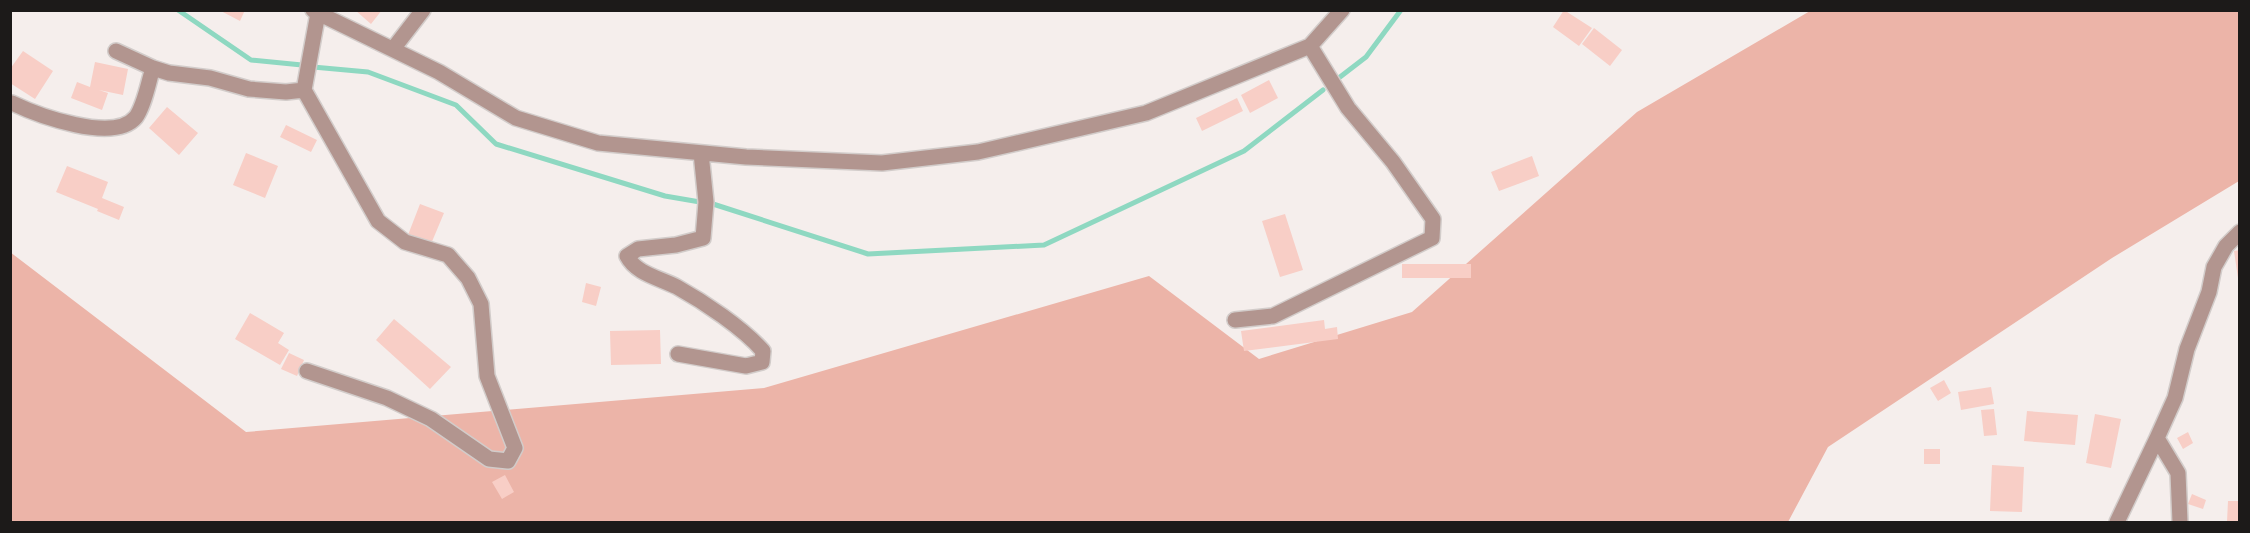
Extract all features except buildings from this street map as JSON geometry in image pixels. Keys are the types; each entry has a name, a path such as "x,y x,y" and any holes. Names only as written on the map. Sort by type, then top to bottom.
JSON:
{"street":[{"path":"393,50 423,10"},
{"path":"307,371 387,398 431,419 489,459 508,461 515,448 487,376 481,304 468,278 448,255 405,242 378,221 304,90 316,12 439,72 516,118 598,143 746,157 882,163 978,152 1146,113 1310,46 1342,10"},
{"path":"1234,320 1273,316 1432,238 1433,219 1393,162 1348,108 1310,46"},
{"path":"116,51 169,73 210,78 249,89 286,92 304,90"},
{"path":"12,104 43,117 75,125 108,127 124,125 136,116 153,68"},
{"path":"678,354 746,366 762,362 763,351 753,340 678,287 632,266 627,256 638,249 676,245 703,238 706,202 701,153"},
{"path":"2117,522 2175,398 2187,349 2208,292 2214,267 2226,246 2240,232"},
{"path":"2157,438 2178,473 2180,522"}],"shaded area":[{"path":"1810,11 2239,11 2239,181 2112,258 1828,447 1788,522 11,522 10,252 246,432 764,388 1149,276 1259,359 1412,312 1637,112"}],"waterway":[{"path":"178,10 251,60 302,65"},
{"path":"1340,77 1366,57 1401,10"},
{"path":"313,67 368,72 456,105 496,144 665,196 700,202"},
{"path":"713,204 868,254 1044,245 1244,151 1323,90"}]}
